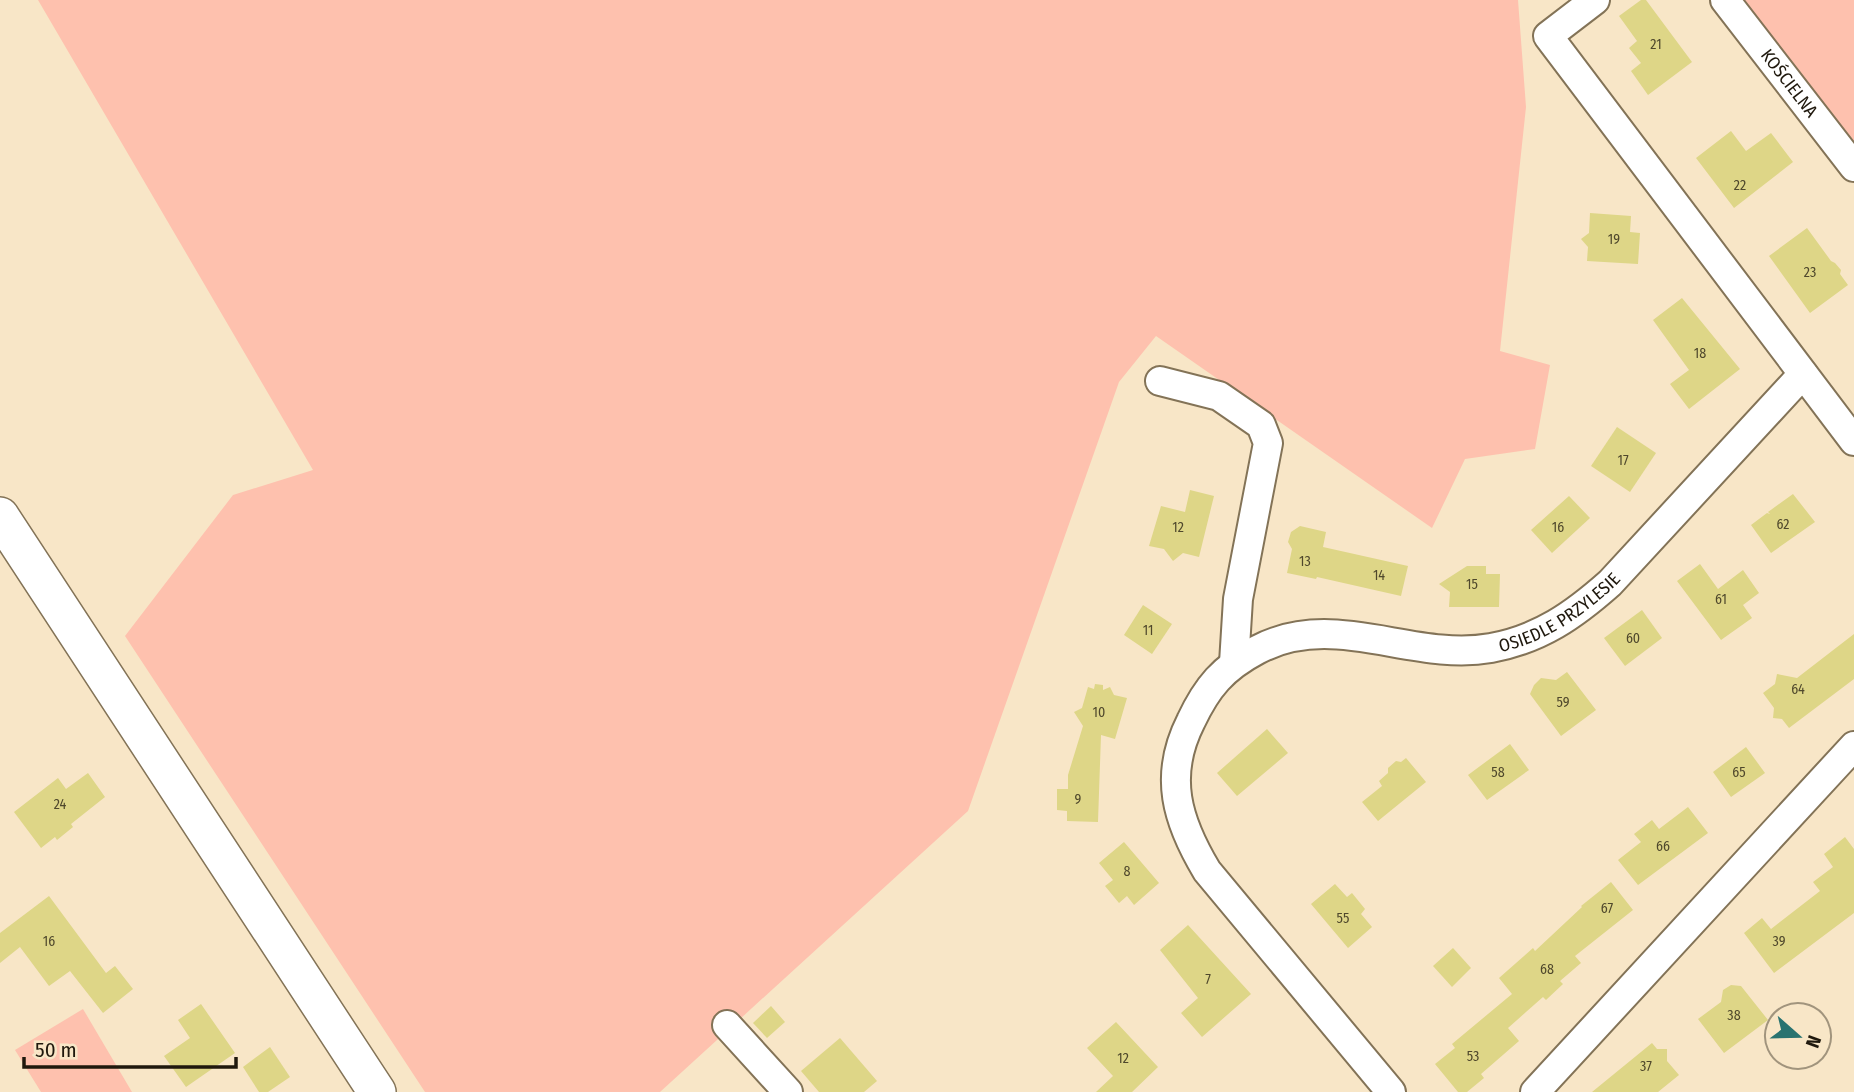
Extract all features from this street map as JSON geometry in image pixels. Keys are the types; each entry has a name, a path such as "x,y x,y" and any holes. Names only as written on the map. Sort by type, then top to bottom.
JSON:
{"main road":[{"path":"0,516 377,1092"}],"street":[{"path":"1595,0 1548,36 1854,441"},
{"name":"KOŚCIELNA","path":"1725,0 1854,167"},
{"name":"OSIEDLE PRZYLESIE","path":"1391,1092 1207,871 1191,844 1179,813 1174,776 1184,735 1205,693 1234,663 1273,641 1305,633 1343,634 1418,647 1458,650 1492,648 1539,633 1576,613 1610,583 1803,374"},
{"path":"1160,382 1219,396 1261,425 1268,443 1238,599 1234,663"},
{"path":"1535,1092 1854,746"},
{"path":"727,1025 788,1092"}],"shaded area":[{"path":"38,0 1518,0 1526,107 1500,351 1550,365 1535,449 1465,459 1432,528 1156,336 1119,382 968,811 660,1092 425,1092 125,636 233,495 313,470"},
{"path":"1730,0 1854,0 1854,155"},
{"path":"83,1009 132,1092 41,1092 15,1050"}],"building":[{"path":"1641,0 1646,0 1692,62 1648,95 1631,71 1641,63 1629,48 1637,41 1619,16"},
{"path":"1731,131 1746,151 1771,133 1793,162 1734,208 1696,158"},
{"path":"1590,213 1631,216 1630,232 1640,233 1638,264 1587,261 1588,247 1581,239 1589,233"},
{"path":"1807,228 1831,261 1841,270 1840,274 1848,285 1810,313 1769,256"},
{"path":"1682,298 1740,369 1689,409 1670,384 1689,370 1653,320"},
{"path":"1617,427 1656,453 1630,492 1591,466"},
{"path":"1190,490 1214,496 1199,557 1183,553 1173,561 1164,549 1149,546 1161,506 1185,512"},
{"path":"1793,494 1815,522 1771,553 1751,525 1767,513 1770,514 1768,512"},
{"path":"1569,496 1590,518 1552,553 1531,530"},
{"path":"1300,526 1326,532 1323,547 1408,566 1401,596 1287,573 1292,549 1288,542 1291,532"},
{"path":"1700,564 1718,589 1743,570 1759,593 1743,605 1752,618 1721,640 1677,581"},
{"path":"1467,566 1486,566 1486,574 1500,574 1499,607 1449,607 1450,592 1439,584"},
{"path":"1143,605 1172,624 1152,654 1124,635"},
{"path":"1642,610 1662,638 1625,666 1604,638"},
{"path":"1854,634 1854,679 1789,728 1782,719 1773,718 1774,708 1763,693 1775,684 1777,674 1797,678"},
{"path":"1567,672 1596,710 1561,736 1530,694 1541,678 1556,680"},
{"path":"1095,684 1103,685 1103,690 1110,687 1114,695 1127,698 1115,739 1101,735 1098,822 1067,821 1067,811 1057,810 1057,789 1068,789 1068,775 1083,726 1074,712 1082,708 1088,687 1094,689"},
{"path":"1267,729 1288,753 1237,796 1217,773"},
{"path":"1510,744 1529,770 1487,800 1468,775"},
{"path":"1746,747 1765,773 1731,797 1713,772"},
{"path":"1406,758 1426,782 1378,821 1362,802 1382,786 1379,781 1388,773 1388,768 1396,761 1401,762"},
{"path":"88,773 105,797 71,824 73,827 57,840 55,837 41,848 14,812 58,778 66,789"},
{"path":"1688,807 1708,833 1638,885 1618,860 1641,842 1634,834 1652,820 1659,829"},
{"path":"1845,837 1854,849 1854,913 1774,973 1744,933 1762,918 1771,929 1820,891 1813,882 1833,867 1824,854"},
{"path":"1124,842 1159,883 1134,905 1127,896 1119,903 1105,886 1113,880 1099,863"},
{"path":"1611,882 1633,910 1575,956 1581,963 1560,981 1563,984 1546,1000 1543,997 1508,1028 1519,1041 1481,1074 1484,1078 1467,1092 1458,1092 1435,1064 1455,1048 1452,1044 1512,994 1499,978 1533,948 1535,951 1581,906"},
{"path":"1335,884 1347,897 1352,893 1365,909 1361,914 1372,927 1348,948 1311,904"},
{"path":"49,896 106,973 115,966 133,989 103,1013 70,971 49,986 20,947 0,963 0,933"},
{"path":"1188,925 1251,994 1202,1037 1181,1013 1198,998 1160,950"},
{"path":"1453,948 1471,968 1452,987 1433,966"},
{"path":"1731,985 1741,986 1763,1014 1763,1024 1724,1053 1698,1019 1721,1002 1723,990"},
{"path":"201,1004 235,1053 186,1087 164,1056 190,1038 178,1020"},
{"path":"771,1006 785,1022 767,1038 753,1023"},
{"path":"1116,1022 1158,1067 1132,1092 1096,1092 1113,1076 1087,1048"},
{"path":"840,1038 877,1081 864,1092 819,1092 801,1071"},
{"path":"1652,1043 1657,1049 1667,1049 1667,1061 1679,1075 1658,1092 1592,1092"},
{"path":"270,1047 290,1077 268,1092 259,1092 243,1067"}]}
